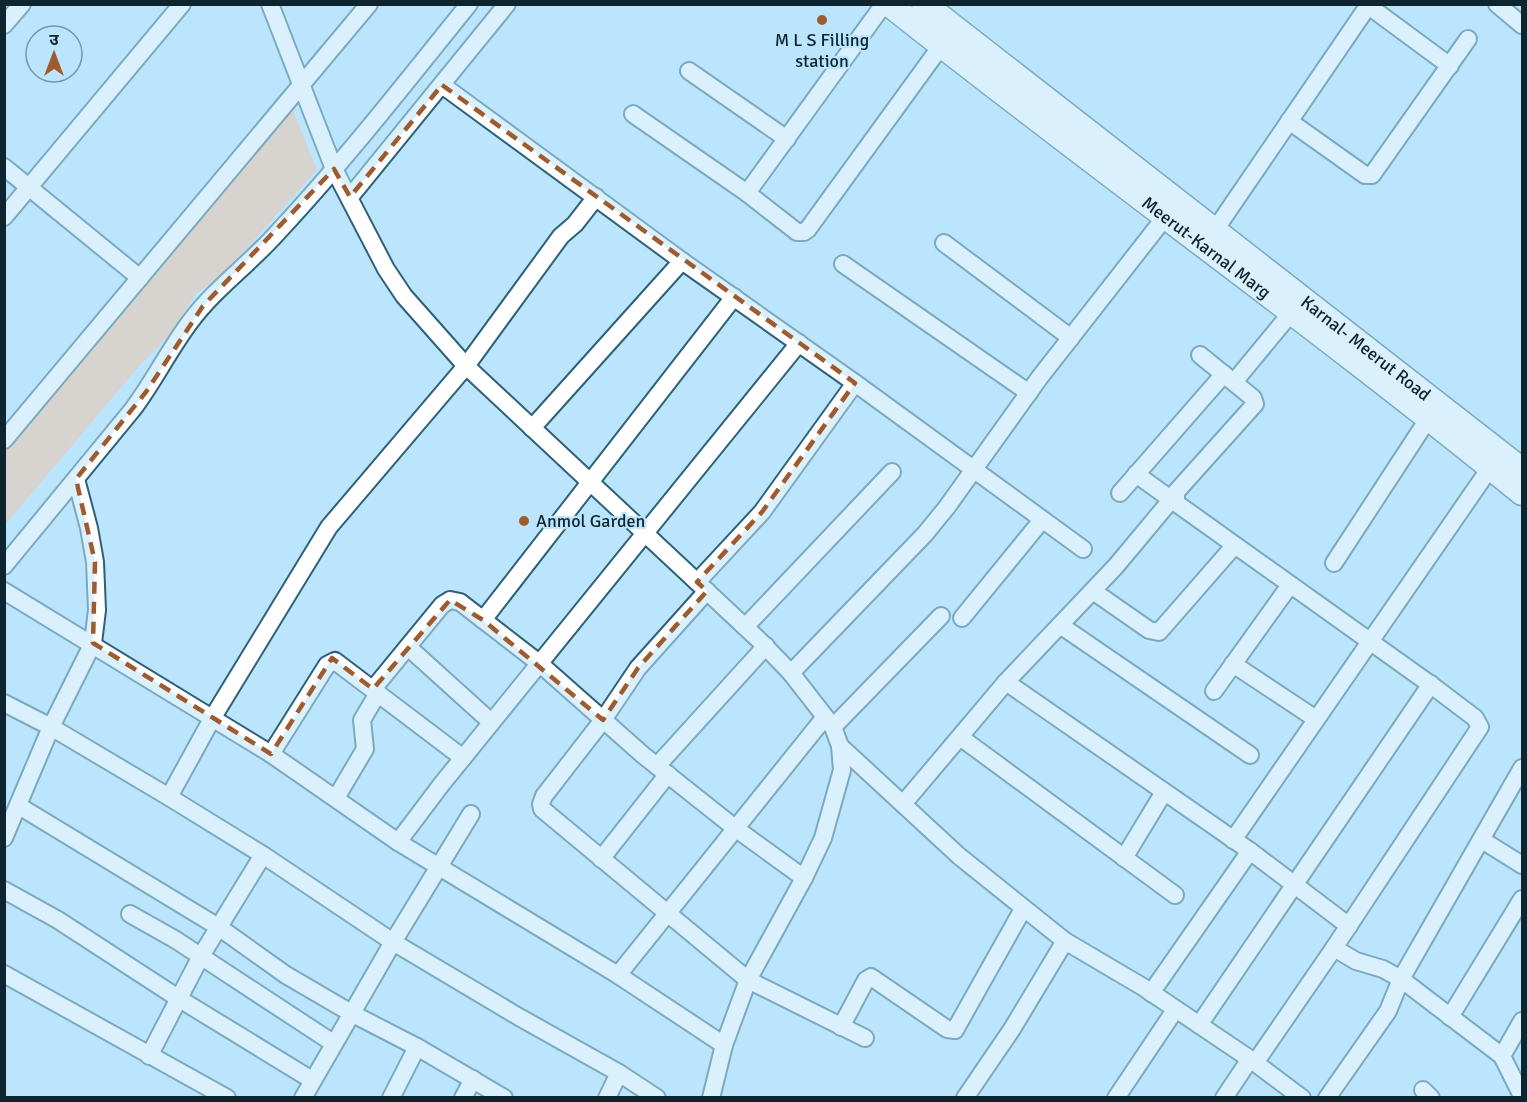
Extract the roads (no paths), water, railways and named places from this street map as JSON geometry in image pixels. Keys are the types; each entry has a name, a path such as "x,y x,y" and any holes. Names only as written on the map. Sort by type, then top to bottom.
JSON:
{"highway":[{"name":"Meerut-Karnal Marg","path":"889,4 1166,216 1522,494"},
{"name":"Karnal- Meerut Road","path":"924,4 1522,470"}],"street":[{"path":"4,26 22,4"},
{"path":"4,217 182,4"},
{"path":"270,4 334,169 386,269 404,296 466,366 766,646 791,673 829,722 840,746 842,770 823,838 748,981 724,1045 711,1098"},
{"path":"4,440 369,4"},
{"path":"4,566 139,401 175,344 203,306 256,256 334,169 469,4"},
{"path":"350,197 507,4"},
{"path":"747,194 884,4"},
{"path":"1497,4 1522,25"},
{"path":"1215,230 1367,5 1450,66"},
{"path":"1289,121 1365,175 1372,175 1468,39"},
{"path":"633,114 797,232 804,232 941,46"},
{"path":"689,71 787,139"},
{"path":"442,85 682,261 855,383 1083,549"},
{"path":"4,167 140,278"},
{"path":"169,797 213,717 329,528 466,366 561,236 575,224 596,197"},
{"path":"791,673 925,534 1029,393 1166,216"},
{"path":"944,243 1071,338"},
{"path":"532,428 682,261"},
{"path":"843,264 1029,393"},
{"path":"483,620 734,297"},
{"path":"1120,493 1291,314"},
{"path":"398,842 491,722 799,343"},
{"path":"903,804 1006,682 1116,566 1173,501 1176,492 1255,404 1253,398 1200,355"},
{"path":"855,383 762,512 638,668 603,720 544,796 541,804 545,813 748,981 865,1038"},
{"path":"1334,563 1428,419"},
{"path":"1233,840 1491,468"},
{"path":"746,627 892,472"},
{"path":"1136,474 1234,546 1431,684 1479,723 1479,731 1349,926 1224,1098"},
{"path":"5,837 51,727 93,644 97,609 95,562 76,479"},
{"path":"962,618 1042,520"},
{"path":"1093,591 1149,630 1159,632 1234,546"},
{"path":"1214,691 1290,585"},
{"path":"4,591 272,754 398,842 618,975 724,1045"},
{"path":"336,798 365,749 363,720 376,691 445,602 454,600 460,602 539,663 662,770 735,828 804,878"},
{"path":"618,975 735,828 829,722 941,616"},
{"path":"1060,625 1250,754"},
{"path":"601,859 662,770 766,646"},
{"path":"408,647 491,722"},
{"path":"272,754 329,662 338,662 463,758"},
{"path":"1233,664 1316,719"},
{"path":"1006,682 1250,852 1349,926"},
{"path":"1199,1025 1431,684"},
{"path":"4,703 51,727 169,797 263,855 393,942 619,1073 657,1098"},
{"path":"960,737 1175,896"},
{"path":"840,746 959,856 1023,909 1065,941 1151,993 1253,1060 1298,1096"},
{"path":"1327,1098 1388,1011 1401,979 1521,777"},
{"path":"1124,858 1164,792"},
{"path":"19,806 220,928 286,975 504,1098"},
{"path":"303,1098 333,1043 471,814"},
{"path":"1482,840 1522,865"},
{"path":"1151,993 1250,852"},
{"path":"149,1056 201,956 263,855"},
{"path":"4,890 57,920 312,1080"},
{"path":"1450,1017 1522,899"},
{"path":"841,1027 866,980 871,977 947,1029 955,1030 1023,909"},
{"path":"130,914 201,956 333,1043"},
{"path":"965,1098 1012,1029 1065,941"},
{"path":"1334,948 1356,961 1383,969 1401,979 1502,1056 1522,1096"},
{"path":"4,974 228,1098"},
{"path":"1116,1098 1174,1010"},
{"path":"1502,1056 1522,1021"},
{"path":"391,1098 417,1047"},
{"path":"607,1098 619,1073"},
{"path":"463,1098 473,1079"}],"place":[{"name":"M L S Filling station","path":"822,20"},
{"name":"Anmol Garden","path":"524,521"}]}
